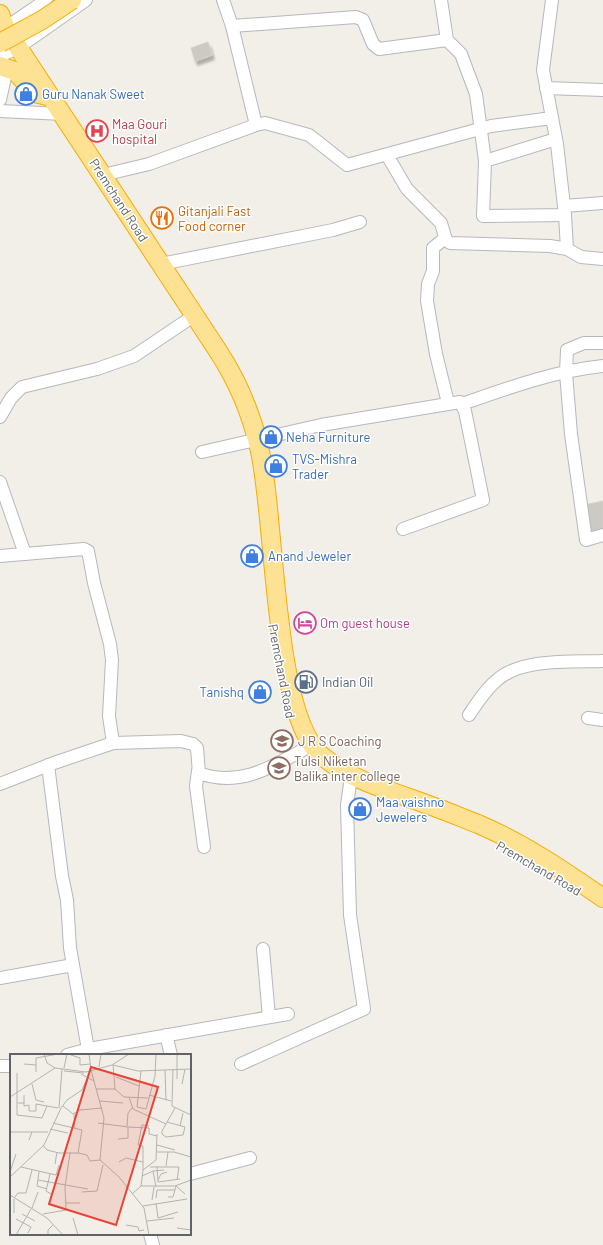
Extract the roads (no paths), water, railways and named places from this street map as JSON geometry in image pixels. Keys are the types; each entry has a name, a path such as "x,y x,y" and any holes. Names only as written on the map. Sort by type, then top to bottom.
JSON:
{"highway":[{"path":"1,29 42,20 72,0"},
{"name":"Premchand Road","path":"1,29 19,47 195,315 234,378 264,479 280,622 291,689 308,747 326,771 350,784 489,839 579,890 603,908"},
{"path":"2,64 15,71 36,93 51,97"},
{"name":"Premchand Road","path":"308,747 352,775 437,807 508,838 560,869 603,898"}],"street":[{"path":"1,29 46,0"},
{"path":"0,100 2,64 19,47 86,0"},
{"path":"223,0 232,26 256,125"},
{"path":"441,0 447,40 461,54 476,94 485,160 483,216 564,210 603,204"},
{"path":"552,0 543,70 556,139 567,249"},
{"path":"232,26 356,17 363,20 373,44 379,49 447,40"},
{"path":"546,88 603,90"},
{"path":"0,111 63,114"},
{"path":"103,175 149,164 265,123 309,135 347,165 505,124 552,118"},
{"path":"485,160 556,139"},
{"path":"387,155 407,189 441,223 445,238 450,243 550,246 567,249 581,257 603,259"},
{"path":"161,264 333,230 360,222"},
{"path":"445,238 433,248 432,271 427,291 431,323 448,404"},
{"path":"0,416 10,398 22,387 97,369 134,356 195,315"},
{"path":"603,343 584,343 568,350 566,373 573,451 586,540 603,535"},
{"path":"202,452 321,425 458,402 462,404 543,377 603,366"},
{"path":"403,530 483,500 462,404"},
{"path":"0,482 25,554"},
{"path":"0,556 84,549 89,553 94,583 110,644 112,666 109,716 113,743"},
{"path":"469,715 486,690 496,680 512,671 532,665 603,661"},
{"path":"588,718 603,720"},
{"path":"0,784 48,765 113,743 181,741 193,744 197,748 198,771 196,786 204,848"},
{"path":"198,771 202,774 232,778 248,776 273,766 308,747"},
{"path":"48,765 62,876 68,900 70,948 89,1052"},
{"path":"241,1064 364,1009 350,915 347,806 350,784"},
{"path":"263,949 269,1017"},
{"path":"0,978 73,965"},
{"path":"74,1054 166,1035 288,1014"},
{"path":"166,1035 171,1054"},
{"path":"191,1174 250,1158"},
{"path":"150,1235 153,1245"}],"place":[{"name":"Guru Nanak Sweet","path":"26,94"},
{"name":"Maa Gouri hospital","path":"97,131"},
{"name":"Gitanjali Fast Food corner","path":"162,218"},
{"name":"Neha Furniture","path":"271,437"},
{"name":"TVS-Mishra Trader","path":"276,466"},
{"name":"Anand Jeweler","path":"252,556"},
{"name":"Om guest house","path":"305,623"},
{"name":"Indian Oil","path":"306,682"},
{"name":"Tanishq","path":"260,692"},
{"name":"J R S Coaching","path":"282,741"},
{"name":"Tulsi Niketan Balika inter college","path":"279,768"},
{"name":"Maa vaishno Jewelers","path":"360,809"}]}
